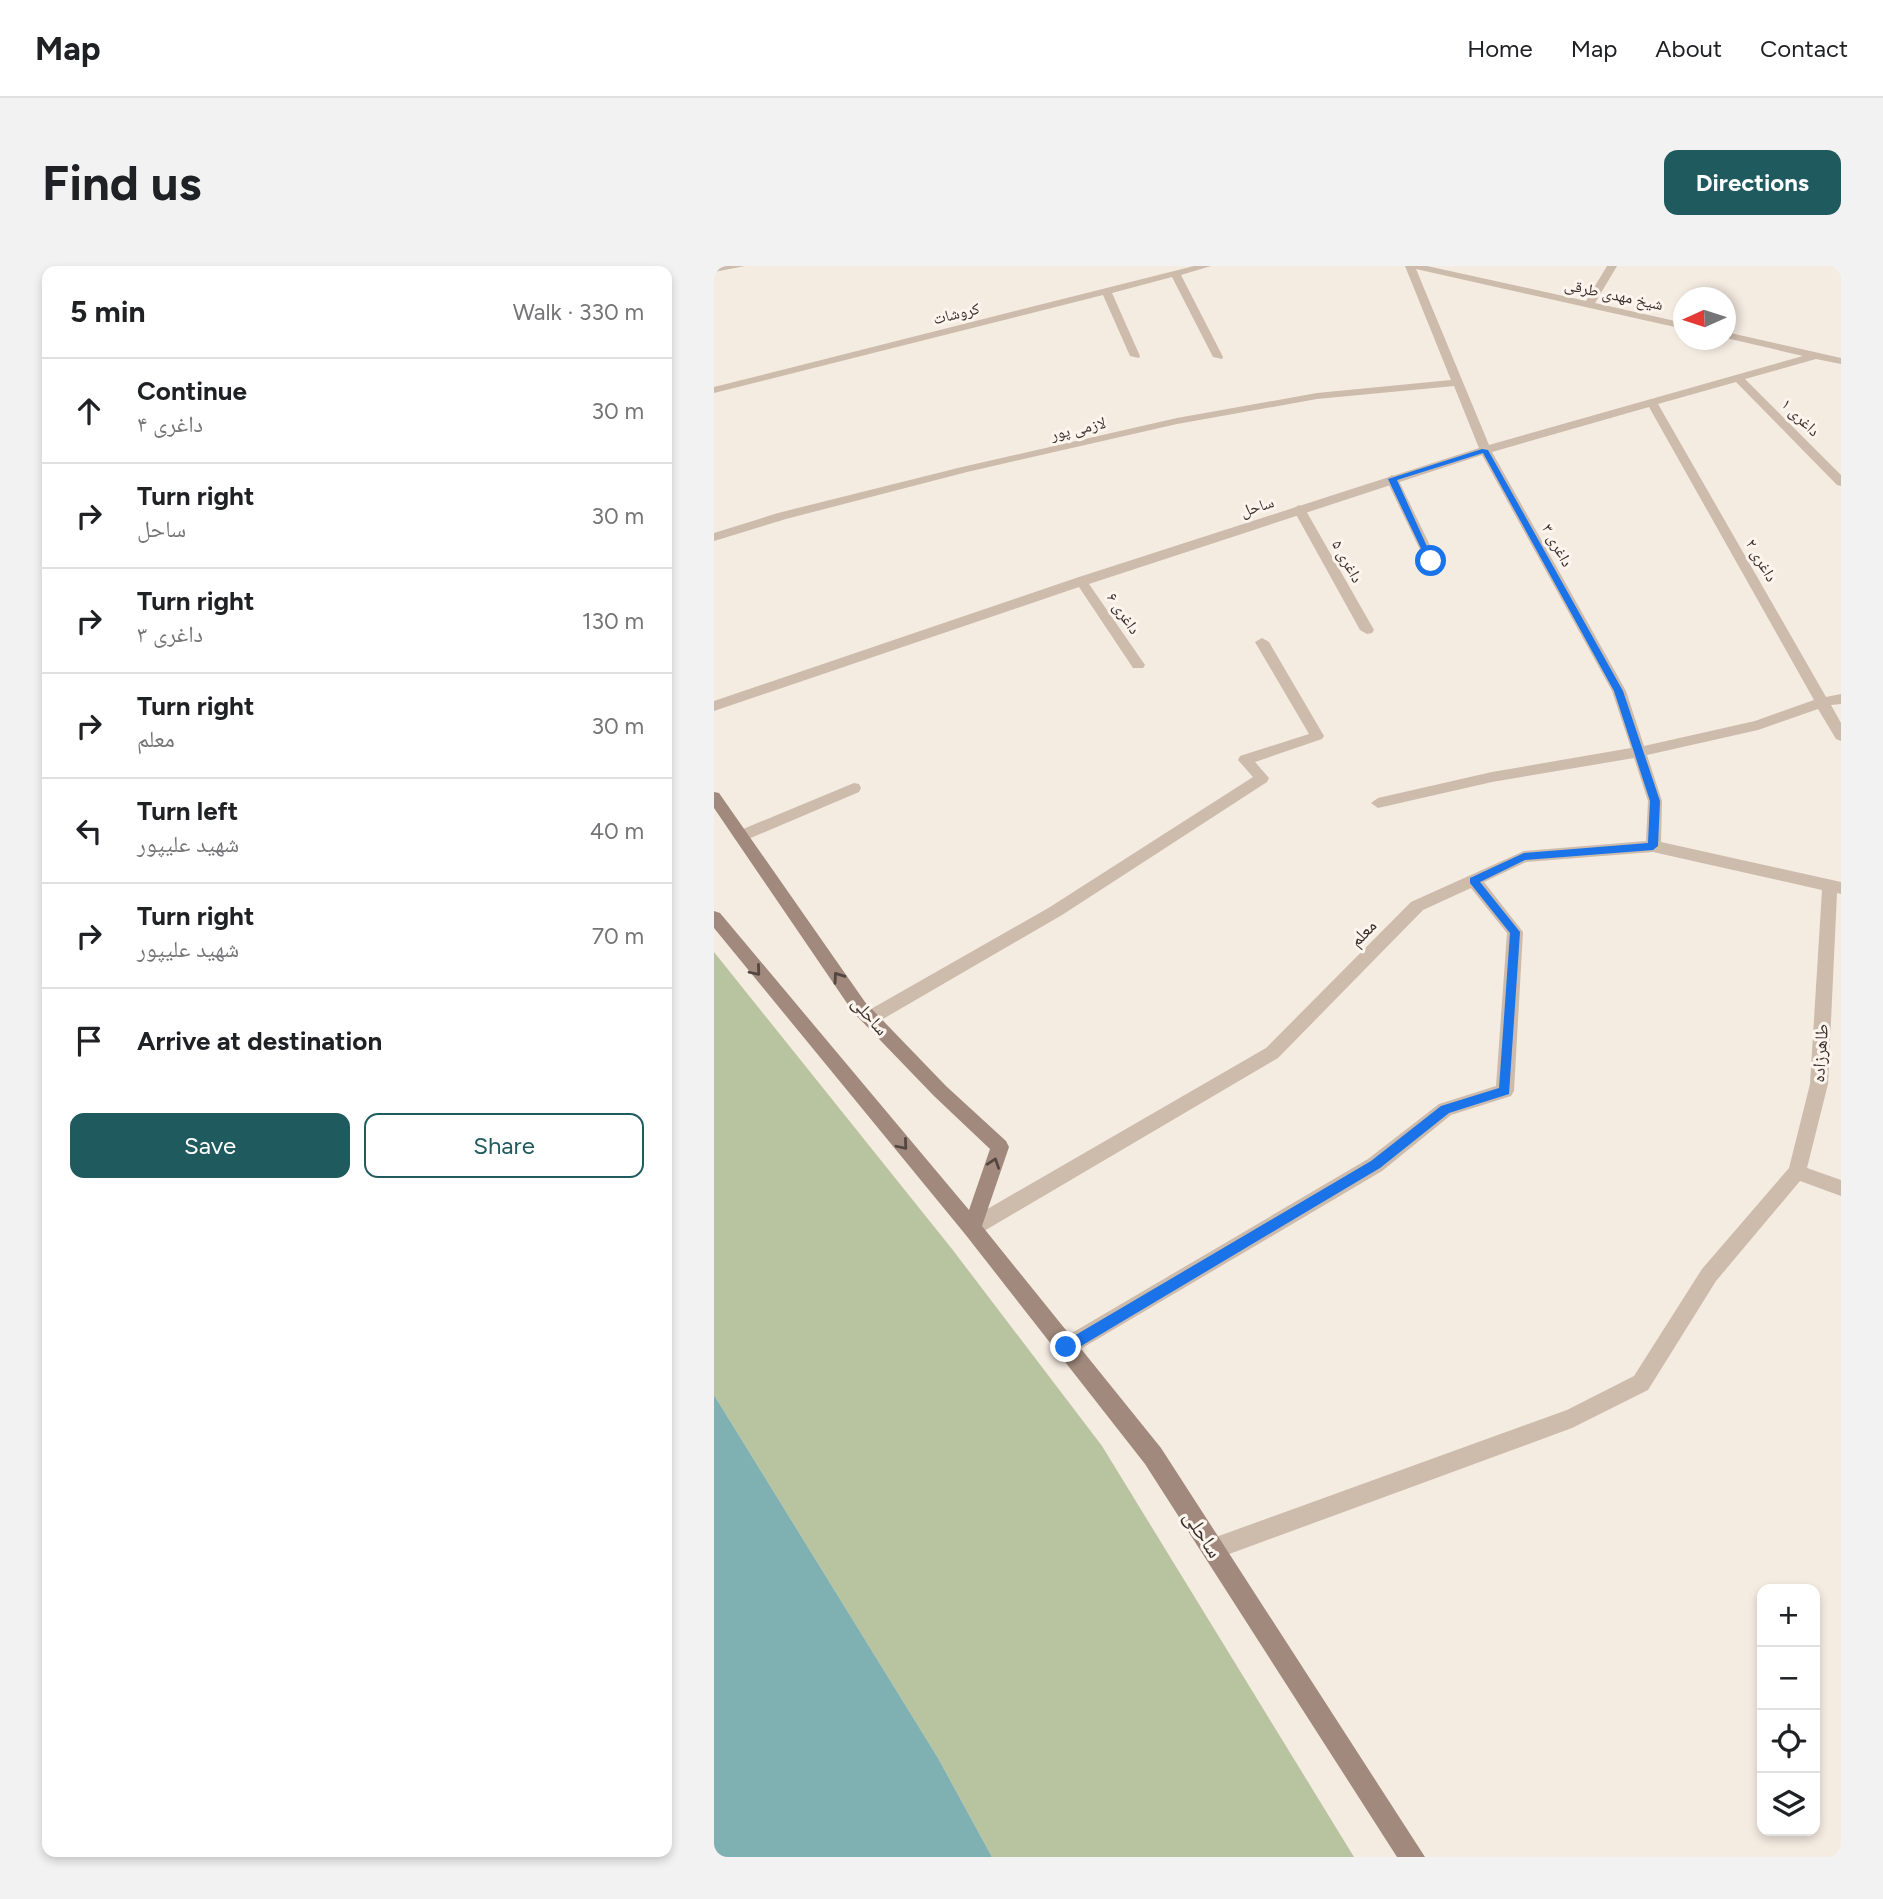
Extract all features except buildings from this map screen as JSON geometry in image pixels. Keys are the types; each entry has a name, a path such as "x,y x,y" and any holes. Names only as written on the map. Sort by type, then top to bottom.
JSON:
{"main road":[{"name":"ساحلی","path":"714,797 859,1007 940,1091 1000,1147 972,1228"},
{"name":"ساحلی","path":"714,917 972,1228 1153,1456 1412,1857"}],"street":[{"path":"714,270 740,266"},
{"name":"کروشات","path":"714,390 1206,266"},
{"name":"شیخ مهدی طرقی","path":"1412,266 1673,324"},
{"name":"داغری ۳","path":"1412,266 1455,383 1485,450 1619,691 1655,801 1653,846"},
{"path":"1589,305 1612,266"},
{"path":"1175,273 1218,357"},
{"path":"1106,291 1135,356"},
{"path":"1736,337 1841,360"},
{"name":"ساحل","path":"714,706 1392,479 1651,401 1817,355"},
{"name":"داغری ۱","path":"1737,377 1841,482"},
{"name":"لازمی پور","path":"714,537 782,516 966,469 1177,421 1317,396 1455,383"},
{"name":"داغری ۲","path":"1651,401 1841,736"},
{"path":"1392,479 1431,561"},
{"name":"داغری ۵","path":"1299,509 1367,630"},
{"name":"داغری ۶","path":"1081,581 1138,665"},
{"path":"870,1018 1056,911 1262,778 1245,760 1317,736 1262,642"},
{"path":"1378,803 1492,777 1639,752 1758,725 1823,702 1841,699"},
{"path":"741,836 854,788"},
{"name":"معلم","path":"972,1228 1272,1054 1417,906 1524,857 1653,846 1835,887"},
{"path":"1066,1347 1375,1165 1445,1109 1505,1091 1515,932 1474,880"},
{"name":"طاهرزاده","path":"1797,1172 1819,1084 1835,887"},
{"path":"1213,1549 1572,1418 1640,1383 1709,1275 1797,1172 1841,1188"}],"green space":[{"path":"714,952 952,1249 1102,1446 1354,1857 992,1857 938,1758 714,1395"}],"water":[{"path":"714,1395 938,1758 992,1857 714,1857"}],"route":[{"path":"1066,1347 1375,1165 1445,1109 1505,1091 1515,932 1474,880 1524,857 1653,846 1655,801 1619,691 1485,450 1392,479 1431,561"}]}
